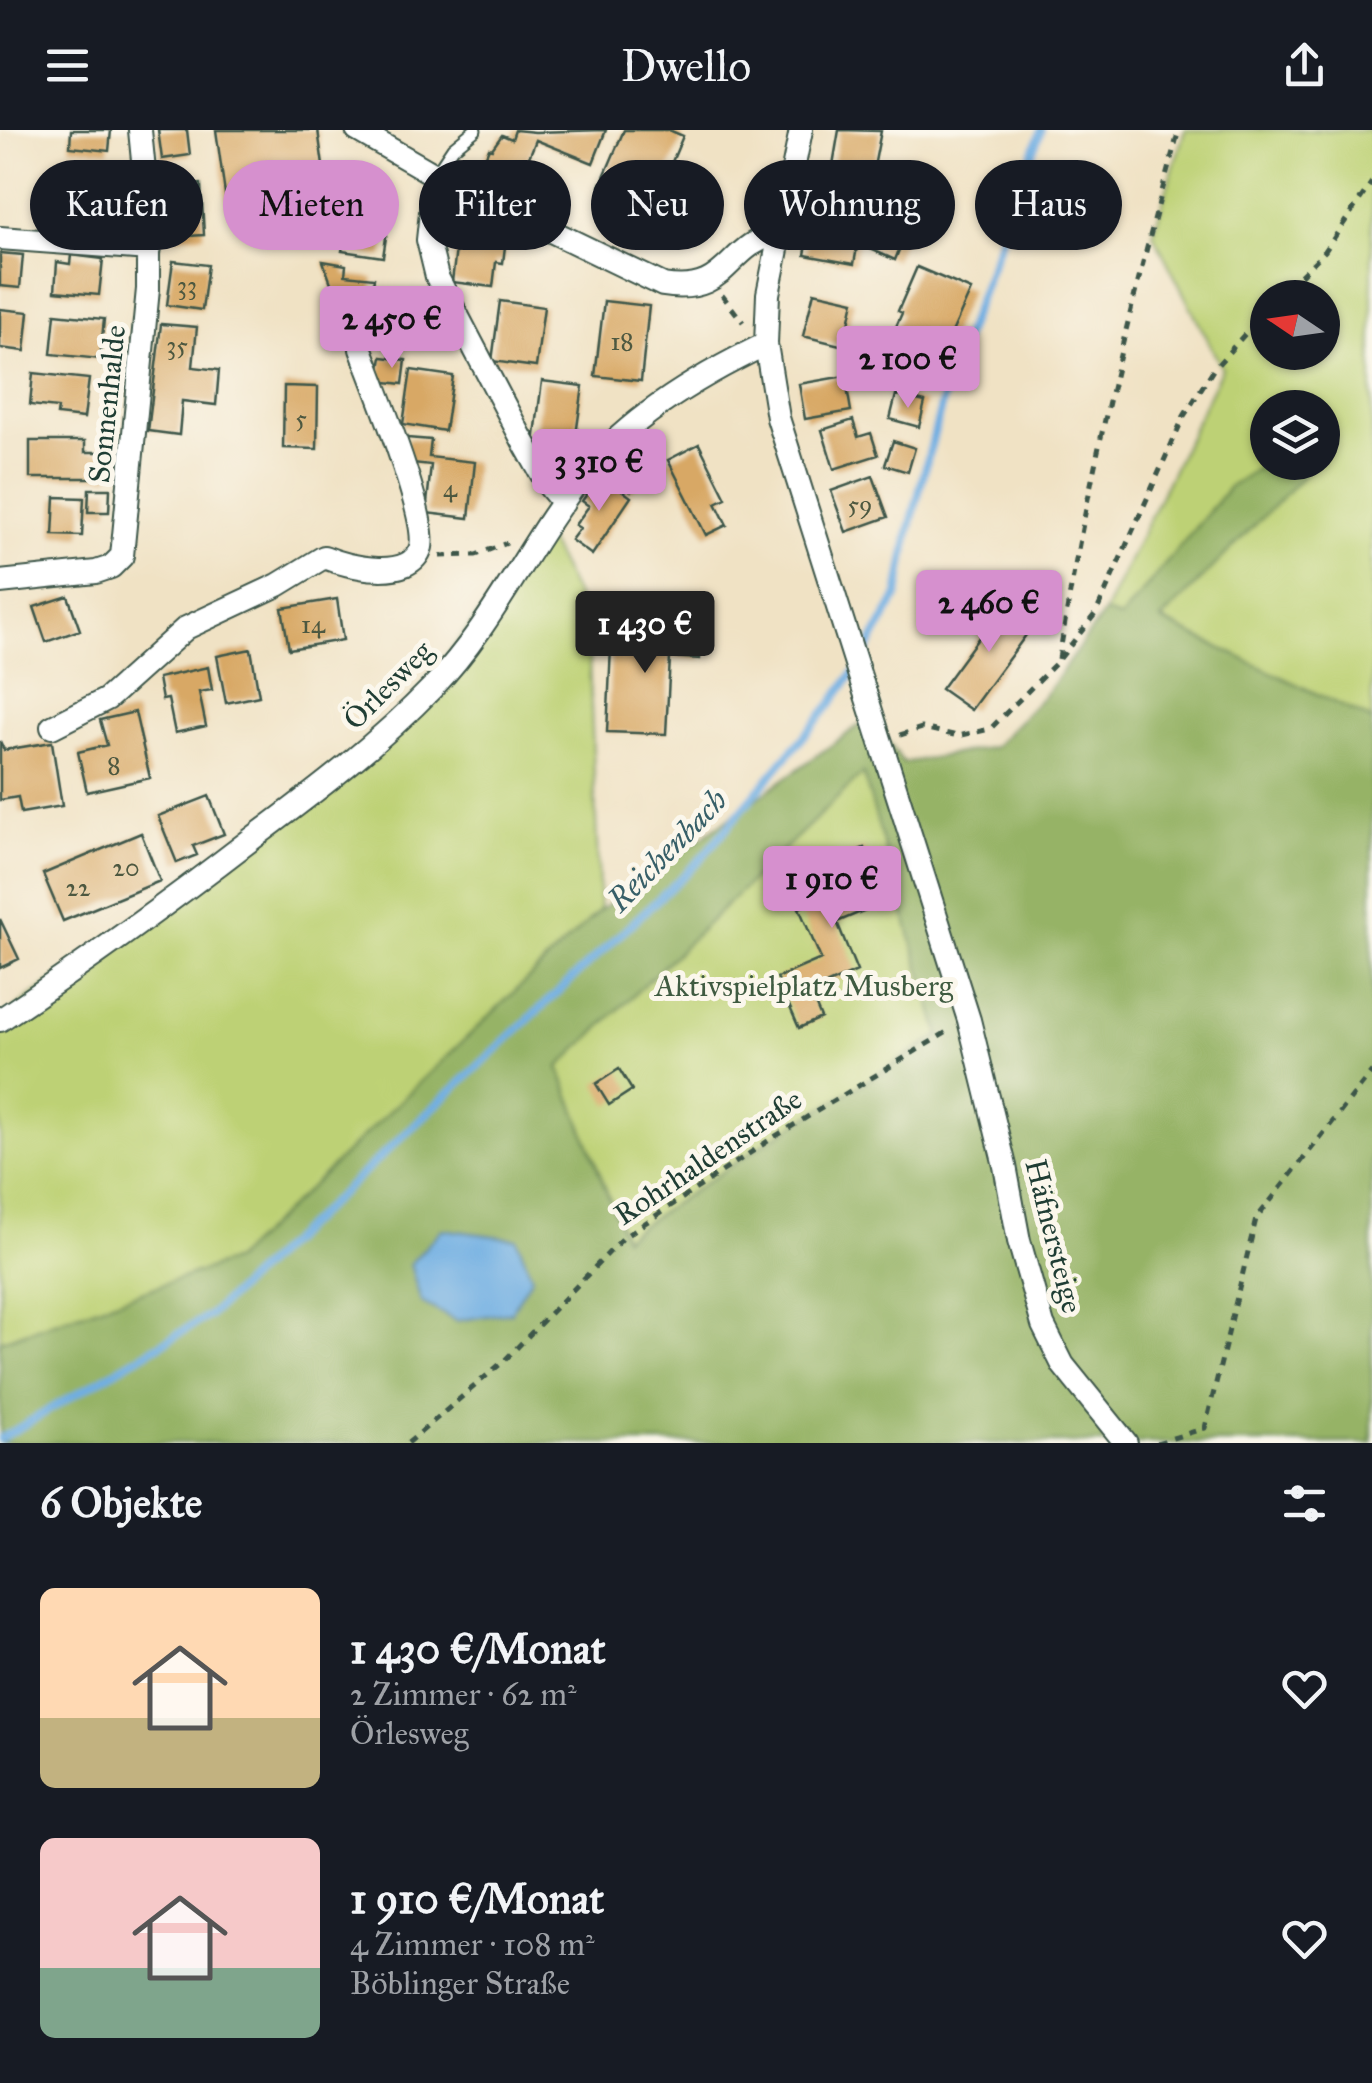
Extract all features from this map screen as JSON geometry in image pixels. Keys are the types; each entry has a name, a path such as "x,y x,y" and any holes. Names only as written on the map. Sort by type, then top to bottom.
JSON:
{"street":[{"name":"Sonnenhalde","path":"140,130 142,160"},
{"path":"357,130 419,166"},
{"name":"Häfnersteige","path":"795,160 802,130"},
{"path":"0,238 30,240"},
{"path":"571,241 664,286 682,288 700,286 726,270 744,250"},
{"name":"Sonnenhalde","path":"0,582 96,572 111,567 122,556 149,250"},
{"path":"431,250 438,278 522,439 563,503"},
{"name":"Häfnersteige","path":"775,250 766,344 778,418 969,1020 1023,1256 1043,1325 1063,1366 1126,1443"},
{"name":"Örlesweg","path":"0,1020 175,898 387,732 436,684 476,636 543,532 601,454 690,386 766,344"},
{"path":"52,727 106,699 186,628 278,585 324,557 358,568 380,569 412,561 422,542 414,502 361,349"}],"lane":[{"path":"445,160 475,130"}],"path":[{"path":"1058,662 1076,548 1148,242 1179,130"},
{"path":"1296,280 1325,251 1372,182"},
{"path":"881,740 922,728 958,736 990,729 1058,662 1096,613 1184,416 1213,370 1250,328"},
{"path":"418,553 444,557 476,555 543,532"},
{"name":"Rohrhaldenstraße","path":"408,1443 505,1360 624,1237 772,1139 969,1020"},
{"path":"1157,1443 1205,1428 1256,1219 1372,1072"}],"green space":[{"path":"1185,130 1372,130 1372,720 1160,620 1298,480 1340,480 1340,390 1250,390 1250,473 1229,487 1120,619 1104,613 1222,368 1153,234"},
{"path":"1250,473 1250,480 1299,480 1161,620 1372,720 1372,1443 0,1443 0,1341 234,1260 600,910 871,717 903,763 994,747 1047,692 1104,613 1121,618 1229,487","holes":["863,773 940,1036 771,1139 624,1237 559,1067"]},
{"path":"543,531 587,617 600,910 235,1260 0,1341 0,1020 387,732"},
{"name":"Aktivspielplatz Musberg","path":"864,772 941,1035 772,1139 624,1237 558,1066"}],"water":[{"path":"442,1229 517,1239 532,1277 511,1312 456,1321 421,1302 410,1264"}],"building":[{"path":"71,130 111,130 109,151 70,147"},
{"path":"158,130 187,130 190,155 162,159"},
{"path":"216,130 318,130 322,160 223,160 223,180"},
{"path":"515,130 606,130 591,162 536,140 528,160 484,160 502,135 512,139"},
{"path":"624,130 669,130 683,136 673,160 611,160"},
{"path":"839,130 881,131 875,160 834,160"},
{"path":"342,250 384,250 383,257"},
{"path":"456,250 505,250 503,263 496,262 493,287 452,282"},
{"path":"806,250 857,250 854,264 805,255"},
{"path":"873,250 899,250 895,260"},
{"path":"0,253 23,255 20,288 0,286"},
{"path":"71,255 103,259 99,295 55,291 57,262 70,264"},
{"path":"173,261 208,265 202,310 167,305"},
{"path":"323,261 346,265 345,275 374,278 372,290 417,296 409,347 365,340 370,302 336,297"},
{"path":"917,267 971,290 941,357 892,336"},
{"path":"814,292 854,301 844,346 803,336"},
{"path":"500,301 544,307 536,367 492,361"},
{"path":"604,301 649,306 641,381 595,376"},
{"path":"0,309 29,312 25,351 0,348"},
{"path":"55,314 104,319 100,359 51,354"},
{"path":"161,324 197,327 193,367 219,370 216,405 182,401 179,435 148,431"},
{"path":"382,357 406,360 403,384 378,381"},
{"path":"901,364 932,373 927,389 896,380"},
{"path":"411,370 453,376 445,431 403,424"},
{"path":"33,373 89,379 84,418 57,415 58,408 30,405"},
{"path":"845,376 851,411 805,419 799,384"},
{"path":"542,381 583,386 574,449 534,443"},
{"path":"284,386 318,387 317,449 283,448"},
{"path":"896,395 925,402 919,427 890,419"},
{"path":"853,420 858,437 871,433 878,455 834,469 822,430"},
{"path":"407,438 431,440 429,457 475,462 469,518 426,513 431,465 404,462"},
{"path":"30,441 85,441 85,452 110,452 110,478 30,478"},
{"path":"893,441 915,448 908,472 885,465"},
{"path":"699,444 726,498 716,503 727,525 706,535 668,460"},
{"path":"628,456 647,470 631,491 612,477"},
{"path":"601,475 631,497 592,555 571,540 580,528 575,525 589,506 582,501"},
{"path":"873,476 888,517 846,532 831,491"},
{"path":"89,489 110,489 109,512 88,512"},
{"path":"55,497 84,498 82,536 53,535"},
{"path":"68,596 80,630 46,642 34,607"},
{"path":"337,599 343,640 289,649 282,608"},
{"path":"1007,599 1037,620 971,710 941,689"},
{"path":"612,626 701,630 700,659 670,657 666,734 607,732"},
{"path":"251,649 259,696 226,703 217,656"},
{"path":"208,667 212,690 199,692 206,726 175,733 168,699 162,700 158,678"},
{"path":"135,712 150,778 87,792 78,752 107,745 100,720"},
{"path":"0,741 4,750 52,742 62,806 21,813 18,797 0,800"},
{"path":"209,796 224,834 193,846 197,855 177,863 158,816"},
{"path":"141,833 160,881 63,921 43,874"},
{"path":"864,848 887,901 837,922 857,971 810,992 821,1018 799,1028 777,978 821,959 799,908 831,894 819,867"},
{"path":"0,919 19,959 0,968"},
{"path":"619,1069 632,1090 609,1105 596,1084"}],"waterway":[{"name":"Reichenbach","path":"862,660 898,595 909,531 946,387 1041,130"},
{"name":"Reichenbach","path":"0,1439 210,1315 698,862 854,672"}]}
